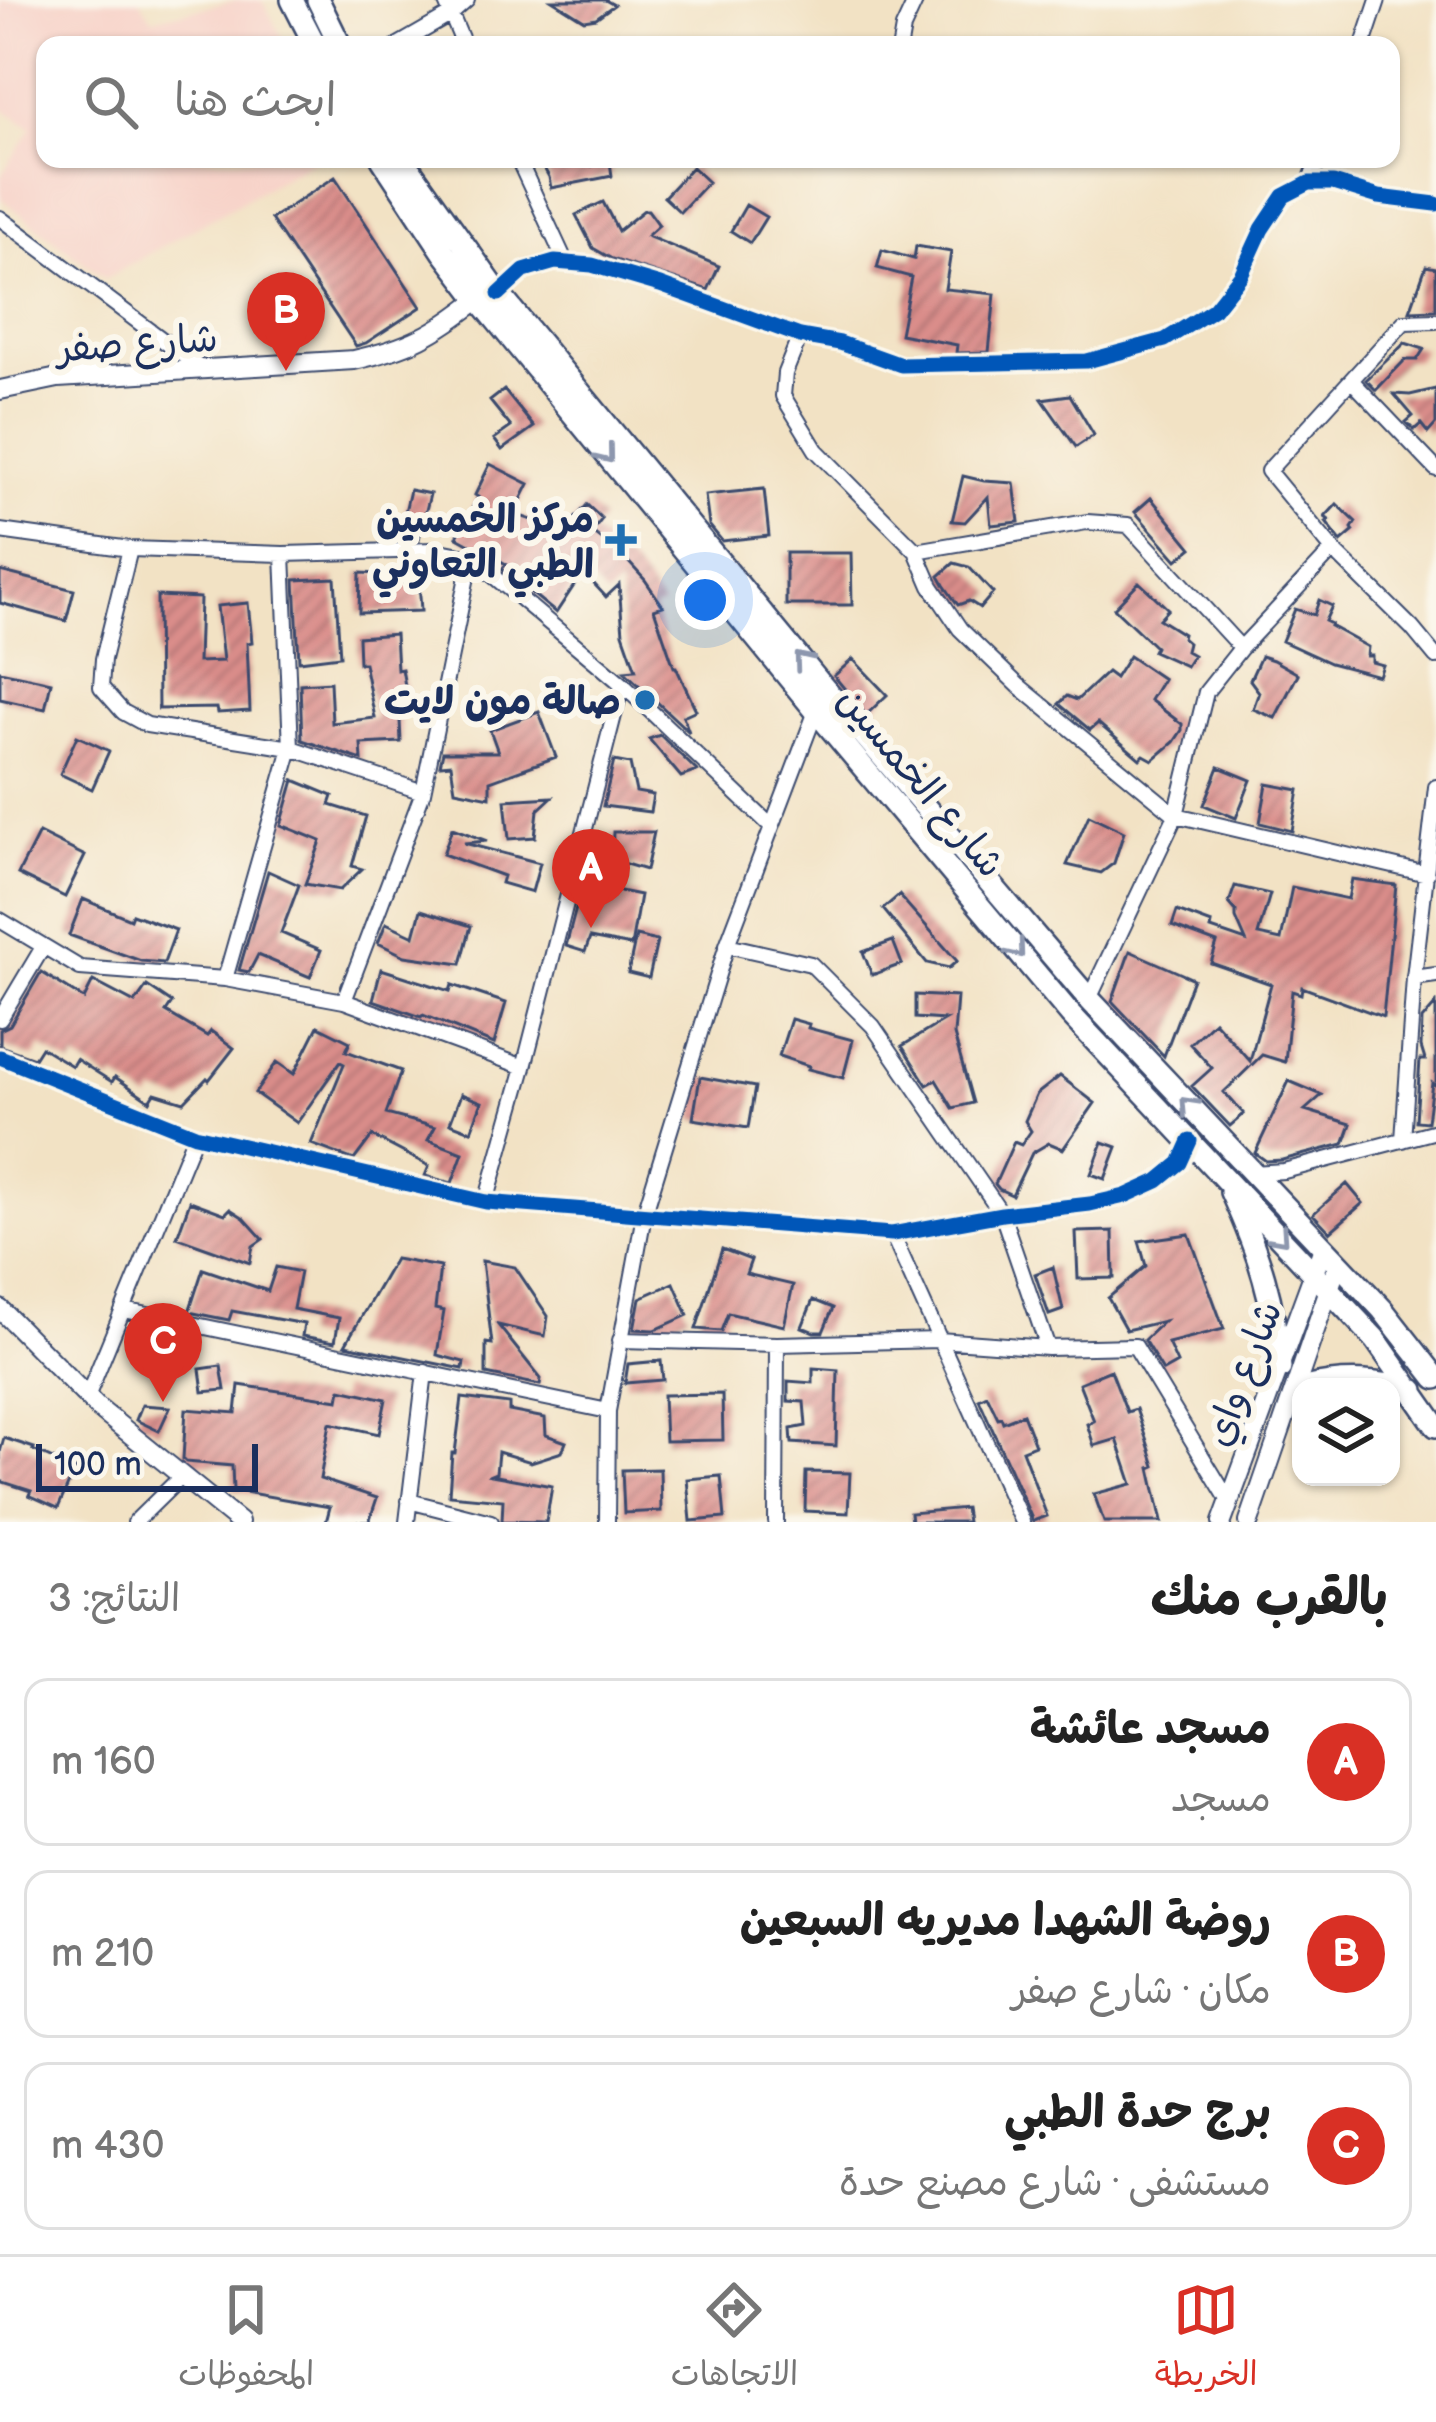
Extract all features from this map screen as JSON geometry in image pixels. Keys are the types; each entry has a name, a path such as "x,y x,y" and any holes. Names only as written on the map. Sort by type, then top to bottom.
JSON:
{"main road":[{"path":"292,0 310,36"},
{"path":"318,0 336,36"},
{"name":"شارع الخمسين","path":"388,168 444,253 489,297 869,757 1070,1014 1376,1340 1436,1426"},
{"name":"شارع الخمسين","path":"409,168 489,297 816,711 869,757 1089,1000 1382,1310 1436,1378"},
{"path":"1223,1174 1263,1267 1280,1368"},
{"path":"1400,1387 1413,1390"}],"street":[{"path":"410,36 448,7 467,0"},
{"path":"902,36 916,0"},
{"path":"1366,36 1378,0"},
{"path":"448,7 460,36"},
{"path":"522,168 566,263"},
{"path":"1309,183 1315,168"},
{"path":"489,297 524,271 555,262 592,265 901,365 1088,361 1165,340 1214,309 1240,275 1284,196 1309,183 1333,183 1378,197 1436,204"},
{"path":"0,218 204,371"},
{"name":"شارع صفر","path":"0,389 58,378 354,360 397,351 489,297"},
{"path":"1436,321 1404,322 1268,471 1333,550 1436,657"},
{"path":"800,336 785,373 783,396 816,450 916,551 931,586 960,629 1019,686 1176,815 1427,874"},
{"path":"1352,381 1436,469"},
{"path":"916,551 1087,522 1128,525 1241,648"},
{"path":"0,531 130,549 283,554 435,550 471,557 622,684 771,826"},
{"path":"130,549 103,658 101,687 123,712 147,725 291,748 423,792"},
{"path":"1089,1000 1176,815 1206,692 1333,550"},
{"path":"225,979 291,748 283,554"},
{"path":"344,1000 423,792 471,557"},
{"path":"486,1202 622,684"},
{"path":"607,1522 608,1411 644,1216 728,946 816,711"},
{"path":"1403,1140 1414,978 1436,788"},
{"path":"0,920 80,968 225,979 344,1000 524,1067"},
{"path":"728,946 812,964 873,1026 1002,1214 1048,1348"},
{"path":"0,1019 43,947"},
{"path":"1414,978 1436,975"},
{"path":"0,1057 195,1135 486,1202 892,1234 1125,1196 1159,1181 1180,1162 1190,1141"},
{"path":"1253,1173 1284,1171 1436,1131"},
{"path":"87,1396 195,1135"},
{"path":"892,1234 1022,1522"},
{"name":"شارع واي","path":"1304,1378 1331,1256"},
{"name":"شارع واي","path":"1222,1522 1280,1368 1322,1283"},
{"path":"0,1309 87,1396 239,1522"},
{"path":"124,1310 608,1411"},
{"path":"620,1340 777,1344 938,1340 1048,1348 1135,1346 1229,1502"},
{"path":"776,1522 777,1344"},
{"path":"407,1522 425,1372"},
{"name":"شارع واي","path":"1249,1522 1292,1414"},
{"path":"135,1522 182,1476"},
{"path":"409,1502 491,1522"}],"shaded area":[{"path":"0,0 140,0 152,19 239,0 262,0 281,36 36,36 36,168 300,168 105,279 0,198 0,177 32,128 0,107"}],"building":[{"path":"552,0 605,0 614,5 584,20"},
{"path":"544,168 611,168 612,176 551,188"},
{"path":"691,168 708,182 680,212 664,197"},
{"path":"335,177 421,307 356,346 271,219"},
{"path":"603,202 618,231 648,210 659,225 647,236 719,266 708,290 612,259 593,248 576,215"},
{"path":"746,205 766,217 750,243 731,231"},
{"path":"916,246 951,252 945,289 995,294 989,352 956,353 957,345 900,334 911,277 877,268 882,250 914,259"},
{"path":"1426,266 1436,268 1436,310 1410,311"},
{"path":"1405,343 1424,349 1417,360 1405,360 1376,390 1366,380"},
{"path":"1436,389 1436,424 1428,433 1421,424 1414,430 1406,422 1413,416 1394,394"},
{"path":"504,390 534,427 502,450 494,439 511,427 490,401"},
{"path":"1070,395 1094,435 1076,447 1042,399"},
{"path":"490,464 529,484 514,514 564,531 587,505 602,519 592,532 624,557 663,606 654,609 674,667 696,710 683,716 689,732 624,671 636,670 623,633 619,585 606,597 583,572 556,613 502,569 506,564 457,537"},
{"path":"963,476 1014,483 1019,522 991,525 988,497 965,522 952,521"},
{"path":"764,489 769,536 722,541 709,525 705,495"},
{"path":"410,490 430,494 419,539 399,538"},
{"path":"1151,498 1192,548 1177,560 1135,512"},
{"path":"1337,504 1356,522 1354,531 1341,542 1325,517"},
{"path":"786,553 851,553 852,605 786,605"},
{"path":"954,563 969,567 993,593 980,608 969,601 958,605 944,585 939,576"},
{"path":"0,571 74,590 66,621 0,603"},
{"path":"360,573 379,574 379,584 419,582 421,611 359,613"},
{"path":"335,578 340,656 299,661 295,580"},
{"path":"1139,582 1168,609 1159,619 1183,634 1186,651 1193,655 1186,666 1153,651 1155,647 1114,608"},
{"path":"157,596 200,598 198,662 223,661 217,606 248,603 250,711 158,709"},
{"path":"1319,600 1332,606 1325,621 1368,647 1372,662 1383,665 1379,676 1330,663 1282,641 1295,609 1314,615"},
{"path":"395,634 397,670 402,669 407,697 399,699 401,742 361,744 362,760 302,740 300,684 330,682 332,723 375,718 364,663 359,663 358,637"},
{"path":"1129,656 1163,679 1150,700 1182,724 1174,742 1153,760 1144,755 1140,759 1098,723 1090,730 1059,704 1067,696 1077,700 1107,672 1115,678"},
{"path":"1261,656 1298,674 1275,718 1253,709 1259,692 1250,680"},
{"path":"853,659 887,695 866,715 834,676"},
{"path":"0,671 51,682 45,709 0,699"},
{"path":"539,712 556,757 490,781 490,797 455,790 451,764 440,765 443,752 498,752 490,730"},
{"path":"660,735 697,771 681,777 649,739"},
{"path":"77,736 109,751 92,789 60,774"},
{"path":"614,761 630,764 636,792 653,795 650,812 603,806"},
{"path":"1219,767 1251,780 1236,818 1204,805"},
{"path":"294,780 333,796 330,805 366,816 352,866 362,869 340,890 305,884 321,841 281,825"},
{"path":"1267,784 1299,790 1292,831 1260,823"},
{"path":"552,797 538,810 535,837 509,839 505,800"},
{"path":"1089,815 1124,832 1114,863 1101,873 1067,865"},
{"path":"452,828 487,841 464,843 540,863 532,892 501,883 503,876 443,854"},
{"path":"613,832 654,832 646,870 612,860"},
{"path":"39,833 85,856 65,897 18,874"},
{"path":"588,862 611,869 605,888 640,895 631,946 590,938 585,952 566,946"},
{"path":"268,871 299,885 281,933 321,950 310,977 258,955 249,972 239,970"},
{"path":"1352,879 1396,885 1383,1017 1302,987 1301,994 1292,991 1285,1062 1262,1055 1224,1092 1244,1114 1230,1126 1192,1086 1212,1068 1190,1044 1214,1021 1250,1061 1271,984 1211,963 1217,943 1172,926 1177,911 1246,941 1229,903 1235,886 1270,894 1258,935 1281,940 1292,887 1348,899"},
{"path":"899,895 957,961 949,968 927,963 883,909"},
{"path":"83,899 130,919 132,914 176,930 164,963 141,961 69,935"},
{"path":"421,910 471,926 461,964 405,956 378,943 386,923 414,936"},
{"path":"636,936 657,941 649,978 628,973"},
{"path":"893,941 902,964 872,975 863,952"},
{"path":"1130,951 1193,979 1164,1056 1112,1001"},
{"path":"381,969 506,1003 494,1044 373,1000"},
{"path":"41,972 84,999 93,981 135,1003 147,986 172,1003 166,1012 207,1036 211,1031 234,1048 184,1102 155,1093 150,1101 115,1077 112,1082 76,1059 72,1066 41,1047 34,1058 0,1046 0,1030 10,1025"},
{"path":"915,995 957,997 954,1035 973,1103 953,1108 936,1080 927,1085 902,1046 945,1020 915,1018"},
{"path":"1436,1004 1436,1086 1432,1083 1427,1122 1416,1121 1420,1060 1425,1060 1422,1020"},
{"path":"791,1019 853,1040 843,1078 779,1056"},
{"path":"318,1026 350,1042 346,1051 401,1071 386,1114 435,1127 428,1140 463,1153 452,1183 425,1176 429,1166 372,1136 354,1160 311,1144 344,1064 340,1062 297,1123 255,1093 277,1062 294,1074"},
{"path":"1060,1076 1095,1103 1063,1149 1049,1143 1032,1153 1012,1195 999,1189 995,1184 1014,1142 1021,1145 1031,1131 1025,1121 1037,1094"},
{"path":"700,1077 755,1087 748,1128 693,1119"},
{"path":"1289,1081 1322,1095 1305,1110 1351,1124 1344,1144 1282,1160 1266,1161 1255,1153"},
{"path":"461,1094 482,1102 471,1131 450,1123"},
{"path":"1103,1142 1117,1147 1105,1179 1091,1174"},
{"path":"1347,1184 1363,1203 1330,1232 1313,1214"},
{"path":"190,1201 225,1214 230,1209 244,1218 263,1239 253,1246 250,1263 177,1237"},
{"path":"1113,1231 1114,1278 1078,1279 1076,1232"},
{"path":"1189,1234 1224,1329 1168,1343 1177,1363 1163,1371 1144,1340 1164,1321 1126,1330 1108,1298 1146,1266 1139,1241"},
{"path":"722,1249 751,1260 746,1274 793,1285 784,1326 728,1313 721,1331 696,1329"},
{"path":"395,1259 440,1267 435,1309 444,1311 437,1355 464,1362 463,1369 345,1345"},
{"path":"482,1261 515,1267 548,1316 545,1336 498,1325 541,1379 540,1385 486,1374 486,1343 492,1344"},
{"path":"276,1267 300,1272 293,1309 339,1318 335,1342 302,1336 304,1324 232,1311 229,1320 189,1312 203,1269 268,1291"},
{"path":"1053,1267 1063,1310 1049,1315 1035,1274"},
{"path":"674,1283 688,1315 655,1330 634,1329 640,1298"},
{"path":"813,1300 833,1308 823,1332 802,1327"},
{"path":"661,1361 663,1380 625,1383 628,1364"},
{"path":"221,1366 225,1390 203,1392 200,1369"},
{"path":"813,1368 838,1370 836,1446 792,1443 791,1429 806,1426 804,1402 788,1401 788,1381 813,1383"},
{"path":"1111,1370 1127,1412 1136,1409 1146,1438 1155,1466 1150,1468 1162,1522 1104,1522 1094,1494 1132,1484 1117,1439 1094,1446 1087,1424 1094,1421 1079,1383"},
{"path":"239,1385 339,1400 341,1389 386,1399 379,1434 330,1423 320,1479 377,1498 369,1522 326,1522 330,1507 233,1490 232,1466 183,1459 186,1409 236,1413"},
{"path":"722,1394 723,1440 665,1441 663,1395"},
{"path":"987,1395 1003,1422 1023,1414 1035,1445 1022,1450 1047,1516 1033,1521 979,1399"},
{"path":"462,1398 509,1404 509,1411 545,1418 546,1435 566,1442 562,1452 531,1462 498,1452 496,1473 491,1475 552,1486 546,1522 502,1521 503,1500 449,1495"},
{"path":"142,1405 170,1407 159,1431 136,1420"},
{"path":"4,1438 75,1469 58,1508 29,1495 31,1491 0,1481"},
{"path":"660,1469 661,1511 624,1513 622,1470"},
{"path":"806,1472 850,1473 848,1513 805,1511"},
{"path":"721,1476 725,1518 691,1521 687,1479"},
{"path":"965,1508 967,1522 911,1522 910,1513"}],"cycle path":[{"path":"499,294 524,271 555,262 592,265 901,365 1087,361 1165,340 1214,309 1241,275 1284,196 1309,183 1333,183 1379,197 1436,204"},
{"path":"0,1057 195,1135 486,1202 892,1234 1125,1196 1158,1181 1180,1163 1190,1141"}],"place":[{"name":"روضة الشهدا مديريه السبعين","path":"286,371"},
{"name":"مركز الخمسين الطبي التعاوني","path":"621,540"},
{"name":"صالة مون لايت","path":"645,700"},
{"name":"مسجد عائشة","path":"591,928"},
{"name":"برج حدة الطبي","path":"163,1402"}]}
